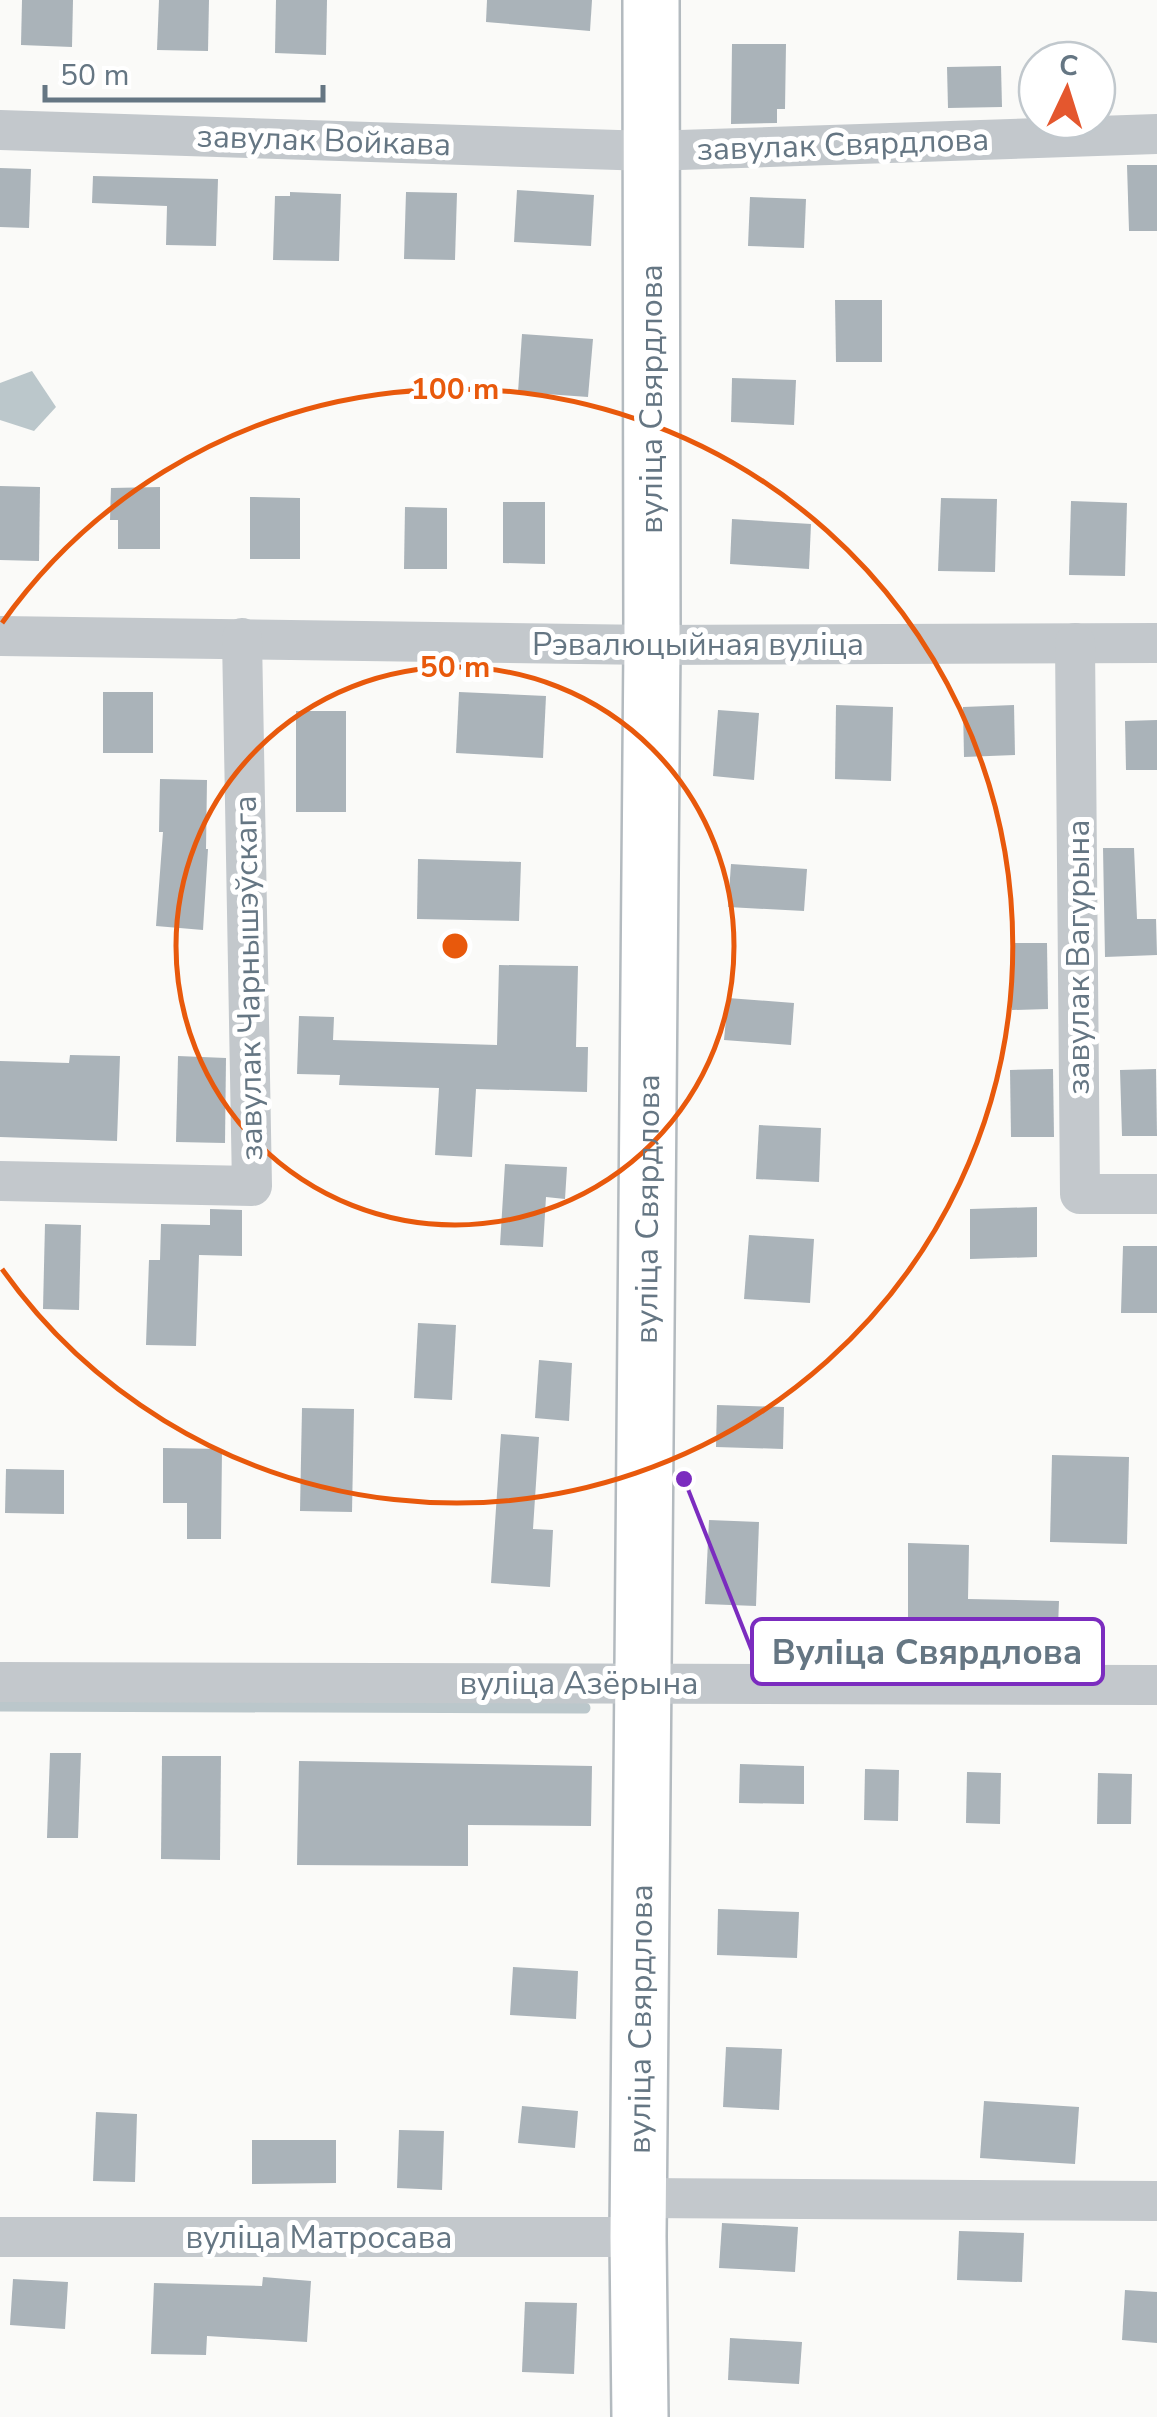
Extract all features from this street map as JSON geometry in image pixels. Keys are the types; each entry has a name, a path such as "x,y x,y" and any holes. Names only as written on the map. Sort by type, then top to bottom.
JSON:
{"main road":[{"name":"вуліца Свярдлова","path":"640,2417 638,2218 652,645 651,0"}],"street":[{"name":"завулак Войкава","path":"0,130 649,151"},
{"name":"завулак Свярдлова","path":"649,151 1157,134"},
{"name":"Рэвалюцыйная вуліца","path":"0,636 652,645 1157,643"},
{"name":"завулак Чарнышэўскага","path":"0,1182 252,1186 242,638"},
{"name":"завулак Вагурына","path":"1075,643 1080,1194 1157,1194"},
{"name":"вуліца Азёрына","path":"0,1682 1157,1685"},
{"name":"вуліца Матросава","path":"0,2237 1157,2201"}],"shaded area":[{"path":"32,371 56,407 34,431 0,420 0,383"}],"building":[{"path":"22,0 73,0 72,47 21,45"},
{"path":"159,0 209,0 208,51 157,50"},
{"path":"276,0 327,0 326,55 275,53"},
{"path":"487,0 592,0 590,31 486,22"},
{"path":"732,44 786,44 785,109 777,109 777,123 731,124"},
{"path":"1001,66 1002,107 948,108 947,67"},
{"path":"1127,165 1157,165 1157,231 1129,231"},
{"path":"0,168 31,169 29,228 0,227"},
{"path":"93,176 218,179 216,246 166,245 167,206 92,203"},
{"path":"517,190 594,195 591,246 514,242"},
{"path":"290,192 341,194 339,261 273,260 275,196 290,196"},
{"path":"406,192 457,193 455,260 404,259"},
{"path":"750,197 806,199 804,248 748,246"},
{"path":"835,300 882,300 882,362 836,362"},
{"path":"522,334 593,339 588,397 518,392"},
{"path":"732,378 796,380 794,425 731,422"},
{"path":"0,486 40,487 39,561 0,560"},
{"path":"160,487 160,549 118,549 118,520 110,520 111,488"},
{"path":"250,497 300,498 300,559 250,559"},
{"path":"941,498 997,499 995,572 938,571"},
{"path":"1071,501 1127,503 1125,576 1069,575"},
{"path":"503,502 545,502 545,564 503,563"},
{"path":"405,507 447,508 447,569 404,569"},
{"path":"732,519 811,524 809,569 730,564"},
{"path":"103,692 153,692 153,753 103,753"},
{"path":"459,692 546,696 543,758 456,753"},
{"path":"836,705 893,707 891,781 835,779"},
{"path":"1014,705 1015,755 964,757 963,707"},
{"path":"718,710 759,713 754,780 713,776"},
{"path":"296,711 346,711 346,812 296,812"},
{"path":"1157,720 1157,770 1126,770 1125,721"},
{"path":"160,779 207,780 203,930 156,926 163,832 159,832"},
{"path":"1103,848 1134,848 1137,919 1156,919 1157,955 1105,957"},
{"path":"418,859 521,862 519,921 417,919"},
{"path":"731,864 807,869 804,911 728,907"},
{"path":"1011,943 1047,943 1048,1009 1012,1010"},
{"path":"499,965 578,966 576,1047 588,1047 587,1092 476,1089 472,1157 435,1155 439,1088 339,1085 340,1075 297,1074 299,1016 334,1017 333,1040 497,1045"},
{"path":"728,998 794,1003 791,1045 724,1040"},
{"path":"70,1055 120,1056 117,1141 0,1137 0,1061 69,1063"},
{"path":"178,1056 226,1058 225,1143 176,1142"},
{"path":"1053,1069 1054,1137 1011,1137 1010,1070"},
{"path":"1156,1069 1157,1136 1122,1136 1120,1070"},
{"path":"759,1125 821,1128 819,1182 756,1179"},
{"path":"505,1164 567,1167 565,1199 546,1197 543,1247 500,1245"},
{"path":"1037,1207 1037,1257 970,1259 970,1209"},
{"path":"210,1209 242,1210 242,1256 199,1255 196,1346 146,1345 149,1260 160,1260 161,1224 210,1225"},
{"path":"45,1224 81,1225 79,1310 43,1309"},
{"path":"749,1235 814,1239 810,1303 744,1299"},
{"path":"1123,1246 1157,1246 1157,1313 1121,1313"},
{"path":"418,1323 456,1325 452,1400 414,1398"},
{"path":"539,1360 572,1363 569,1421 535,1418"},
{"path":"717,1405 784,1407 783,1449 716,1447"},
{"path":"302,1408 354,1409 352,1512 300,1511"},
{"path":"501,1434 539,1437 533,1529 553,1530 550,1587 491,1583"},
{"path":"163,1448 222,1449 221,1539 187,1539 187,1503 163,1503"},
{"path":"1052,1455 1129,1457 1127,1544 1050,1542"},
{"path":"6,1469 64,1470 64,1514 5,1513"},
{"path":"709,1520 759,1522 756,1606 705,1604"},
{"path":"908,1543 969,1545 968,1599 1059,1601 1058,1627 908,1626"},
{"path":"50,1753 81,1753 78,1838 47,1838"},
{"path":"162,1756 221,1756 220,1860 161,1859"},
{"path":"299,1761 592,1766 591,1826 468,1825 468,1866 297,1865"},
{"path":"740,1764 804,1766 804,1804 739,1803"},
{"path":"865,1769 899,1770 898,1821 864,1820"},
{"path":"967,1772 1001,1773 1000,1824 966,1823"},
{"path":"1098,1773 1132,1774 1131,1824 1097,1824"},
{"path":"718,1909 799,1912 797,1958 717,1955"},
{"path":"513,1967 578,1971 576,2019 510,2015"},
{"path":"726,2047 782,2049 779,2110 723,2107"},
{"path":"984,2101 1079,2107 1075,2164 980,2158"},
{"path":"522,2106 578,2111 575,2148 518,2143"},
{"path":"96,2112 137,2114 135,2182 93,2181"},
{"path":"399,2130 444,2131 442,2190 397,2188"},
{"path":"252,2140 336,2140 336,2183 252,2184"},
{"path":"722,2223 798,2227 795,2272 719,2268"},
{"path":"959,2231 1024,2233 1022,2282 957,2280"},
{"path":"263,2277 311,2281 307,2342 207,2336 206,2355 151,2354 154,2283 262,2286"},
{"path":"13,2279 68,2282 65,2329 10,2325"},
{"path":"1125,2290 1157,2292 1157,2343 1122,2340"},
{"path":"525,2302 577,2303 574,2374 522,2372"},
{"path":"730,2338 802,2342 799,2384 728,2380"}],"waterway":[{"path":"0,1706 585,1708"}],"place":[{"name":"Вуліца Свярдлова","path":"684,1479"}]}
